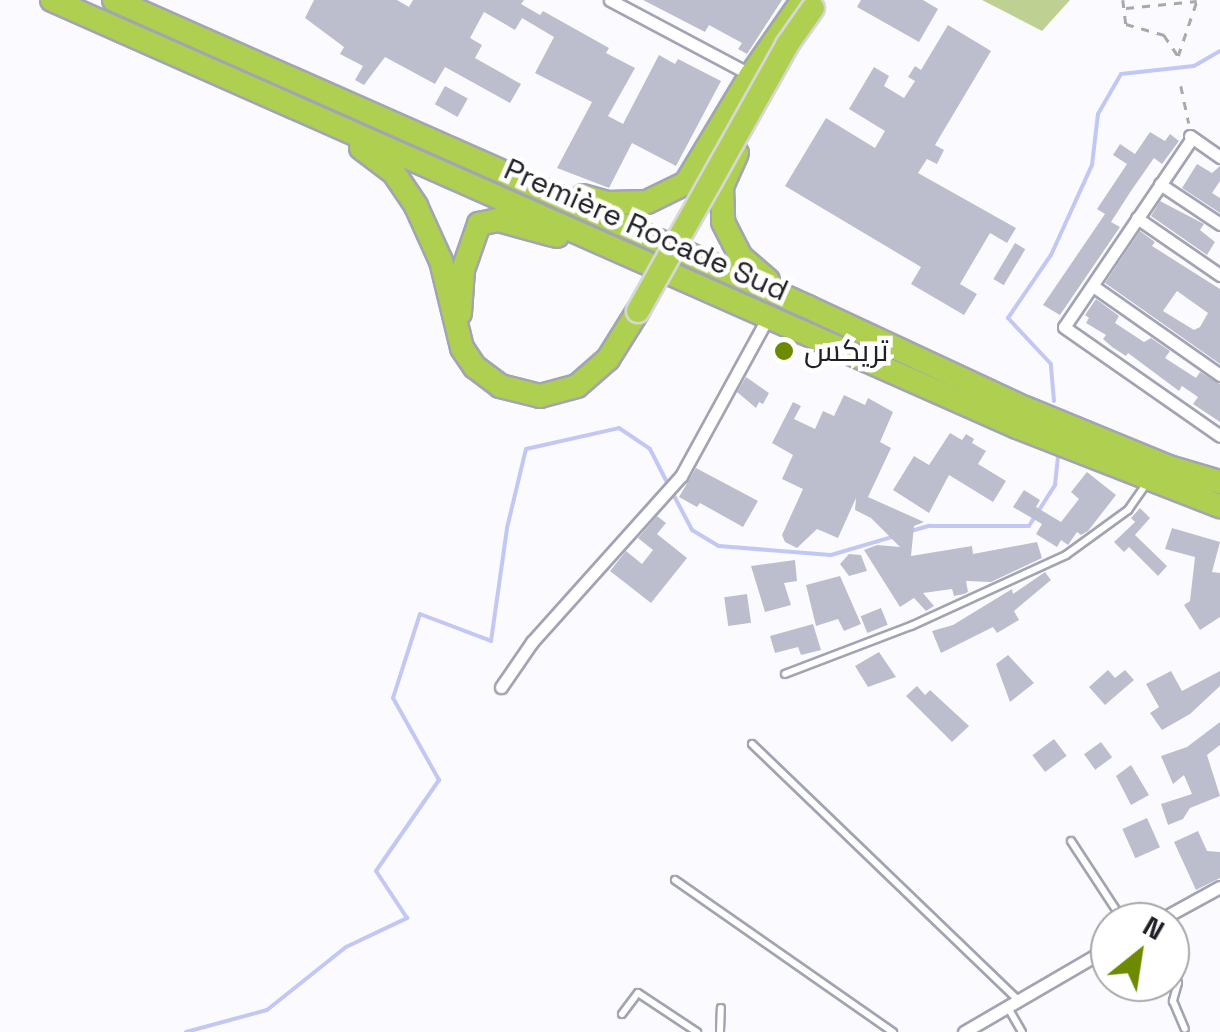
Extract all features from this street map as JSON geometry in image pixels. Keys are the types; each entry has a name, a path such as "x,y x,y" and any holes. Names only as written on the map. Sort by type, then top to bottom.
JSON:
{"highway":[{"name":"Première Rocade Sud","path":"52,0 768,317 1148,481 1220,506"},
{"name":"Première Rocade Sud","path":"114,0 808,307 1025,408 1169,467 1220,482"},
{"path":"290,105 394,172 438,252 462,348 475,366 500,386 540,396 577,386 608,359 807,4"},
{"path":"536,186 618,204 647,202 672,193 694,172 751,75 807,4"},
{"path":"807,4 731,164 720,199 726,232 740,256 808,307"},
{"path":"610,247 498,220 484,221 474,232 463,270 461,321 467,345 479,363 503,381 530,390 558,388 596,364 635,310"}],"street":[{"path":"610,0 751,75"},
{"path":"1220,157 1191,136 1064,328 1220,436"},
{"path":"1160,184 1220,224"},
{"path":"1137,218 1220,275"},
{"path":"1093,286 1220,374"},
{"path":"501,687 532,642 681,476 768,317"},
{"path":"1190,903 1220,887"},
{"path":"964,1032 1090,958"}],"lane":[{"path":"784,674 911,626 1066,556 1128,510 1148,481"},
{"path":"752,744 1012,1002 1022,1032"},
{"path":"1071,842 1111,902"},
{"path":"676,880 893,1032"},
{"path":"622,1014 638,993 697,1032"},
{"path":"1173,1002 1186,1029"},
{"path":"720,1032 721,1008"}],"path":[{"path":"1123,0 1124,8 1126,24 1164,35 1178,56 1197,0 1124,8"},
{"path":"1180,86 1191,136"}],"green space":[{"path":"982,0 1070,0 1042,31"}],"building":[{"path":"314,0 397,0 409,7 413,0 524,0 521,4 540,15 543,11 609,48 606,53 635,68 608,116 623,124 659,55 675,64 678,59 721,81 676,166 632,143 609,188 557,168 592,102 535,73 554,37 522,18 515,30 484,12 470,38 482,45 475,58 521,84 510,103 445,67 435,84 385,57 364,85 355,80 363,66 340,54 344,47 305,18"},
{"path":"643,0 782,0 747,54 738,49 742,43 709,25 705,32"},
{"path":"861,0 923,0 938,9 919,42 857,7"},
{"path":"948,25 991,51 935,145 944,150 937,164 927,159 918,173 1016,228 1007,243 990,233 960,284 977,294 964,315 911,284 921,267 785,186 826,118 875,148 885,131 849,109 874,67 889,76 884,86 904,98 915,81 908,77 915,66 921,70"},
{"path":"445,86 468,99 458,117 435,104"},
{"path":"1150,132 1165,141 1170,134 1179,141 1162,164 1154,158 1131,191 1111,222 1120,227 1060,315 1043,305 1105,214 1097,209 1127,164 1113,155 1120,144 1135,154"},
{"path":"1197,164 1212,173 1220,166 1220,181 1212,193 1220,198 1220,213 1182,188"},
{"path":"1160,201 1204,224 1200,230 1215,242 1207,255 1151,216"},
{"path":"1140,231 1155,242 1152,246 1220,289 1220,364 1105,283","holes":["1177,291 1208,313 1194,330 1163,311"]},
{"path":"1015,243 1025,249 1004,285 993,279"},
{"path":"1096,299 1119,316 1115,323 1144,342 1151,338 1170,351 1165,358 1196,378 1200,372 1220,384 1220,422 1193,404 1198,397 1182,386 1179,391 1128,353 1126,356 1112,347 1103,339 1106,335 1086,323 1089,318 1085,315"},
{"path":"746,377 769,393 756,408 737,392"},
{"path":"844,395 865,405 868,398 893,412 880,442 891,448 868,497 924,522 914,526 911,556 972,546 973,554 1037,542 1042,558 991,582 966,581 968,592 964,594 954,596 952,589 923,593 934,606 926,611 914,598 900,607 864,550 877,545 900,547 871,518 855,510 856,498 838,538 817,529 797,548 785,542 782,535 803,489 782,479 793,455 772,443 793,402 801,406 794,419 815,429 823,411 834,416"},
{"path":"950,433 962,440 966,434 974,439 972,443 986,451 978,464 1006,481 993,502 949,475 929,513 893,490 914,456 929,465"},
{"path":"696,468 758,501 743,527 700,503 697,507 679,497"},
{"path":"1087,472 1116,495 1088,531 1081,535 1077,532 1068,545 1061,540 1057,547 1036,534 1042,524 1013,507 1024,490 1040,500 1036,507 1061,522 1079,499 1071,492"},
{"path":"1140,508 1150,518 1135,535 1167,566 1158,576 1129,547 1124,552 1114,542 1135,522 1131,518"},
{"path":"657,516 666,523 657,534 687,558 651,603 610,571 626,551 642,564 653,550 638,538"},
{"path":"1172,528 1220,542 1212,572 1220,573 1220,617 1200,630 1184,605 1190,601 1195,557 1165,549"},
{"path":"849,554 861,555 867,571 849,576 840,564"},
{"path":"795,560 797,581 784,583 791,605 765,612 751,566"},
{"path":"1045,572 1051,580 1014,611 1019,620 997,633 993,627 941,653 932,631 953,625 1012,589 1013,594"},
{"path":"840,576 861,624 844,631 838,619 816,626 806,585"},
{"path":"747,594 751,623 728,626 724,597"},
{"path":"881,608 888,625 867,633 861,616"},
{"path":"813,624 821,650 801,655 798,647 775,653 770,636"},
{"path":"879,652 896,677 868,687 855,666"},
{"path":"1008,655 1034,683 1010,702 996,664"},
{"path":"1108,670 1115,678 1125,670 1134,680 1105,705 1089,687"},
{"path":"1171,671 1182,691 1220,671 1220,686 1190,714 1162,730 1150,713 1159,707 1146,684"},
{"path":"917,686 925,695 930,690 969,726 952,742 906,696"},
{"path":"1220,722 1220,745 1207,755 1220,796 1190,808 1183,819 1168,825 1161,804 1192,794 1184,775 1173,784 1161,756 1187,747"},
{"path":"1054,739 1067,756 1045,772 1032,755"},
{"path":"1101,742 1112,757 1095,770 1084,754"},
{"path":"1131,765 1149,795 1131,805 1116,776"},
{"path":"1147,818 1160,847 1135,858 1122,829"},
{"path":"1198,831 1207,851 1220,852 1220,878 1196,890 1174,842"}],"waterway":[{"path":"1054,401 1051,364 1008,318 1051,255 1092,165 1098,114 1121,74 1194,66 1220,51"},
{"path":"186,1032 267,1010 346,947 407,918 376,871 439,780 393,698 420,614 491,641 507,528 526,449 619,428 650,449 668,484"},
{"path":"911,531 929,526 1029,526 1055,485 1058,457"},
{"path":"672,492 692,530 719,546 831,555 892,537"}],"place":[{"name":"تريكس","path":"784,351"}]}
